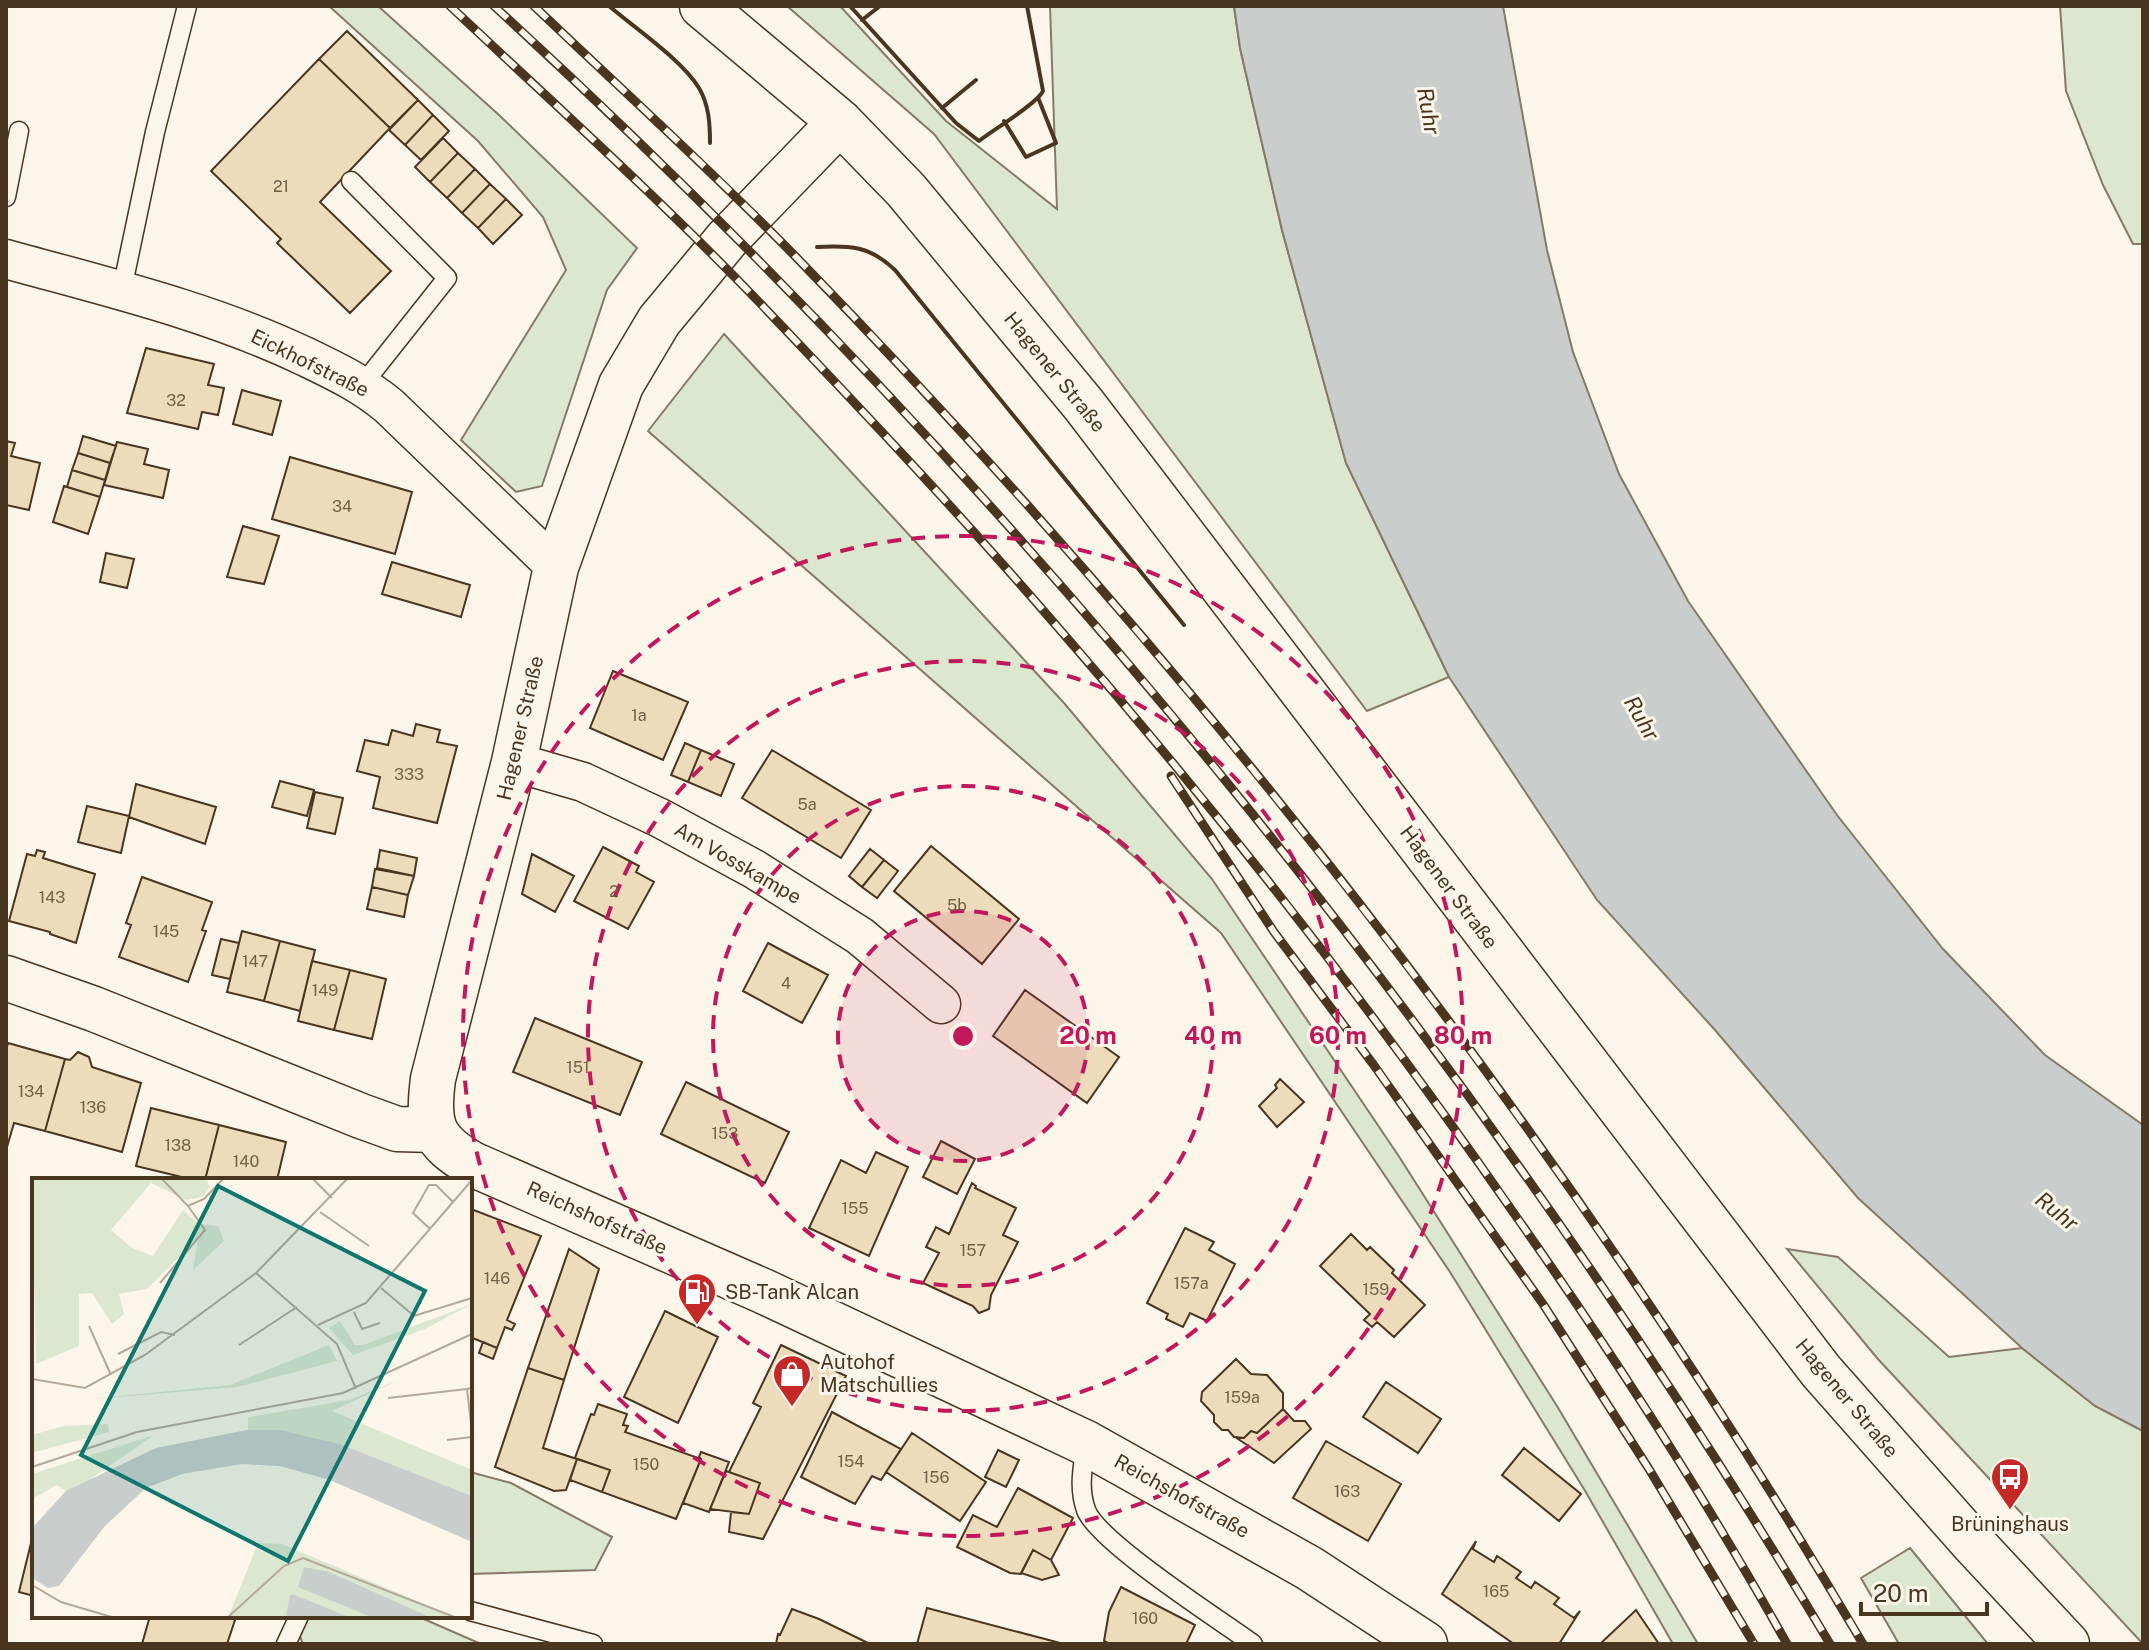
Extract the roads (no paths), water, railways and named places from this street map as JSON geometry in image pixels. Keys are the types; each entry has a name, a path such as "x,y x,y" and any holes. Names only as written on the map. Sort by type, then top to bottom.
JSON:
{"street":[{"name":"Hagener Straße","path":"702,6 840,122 906,190 1084,405 1821,1371 2067,1644"},
{"name":"Hagener Straße","path":"434,1130 429,1108 433,1079 514,762 556,567 621,385 659,321 727,239 840,122"},
{"name":"Eickhofstraße","path":"6,259 122,289 265,338 363,384 556,567"},
{"name":"Am Vosskampe","path":"514,762 583,782 660,818 754,869 860,936 941,1004"},
{"path":"6,978 94,1009 397,1129 434,1130"},
{"name":"Reichshofstraße","path":"434,1130 448,1150 472,1164 763,1291 1086,1443 1309,1568 1425,1644"}],"lane":[{"path":"122,289 155,132 187,6"},
{"path":"6,197 19,131"},
{"path":"351,181 447,278 363,384"},
{"path":"1086,1443 1080,1487 1087,1514 1110,1541 1253,1644"},
{"path":"472,1612 593,1644"},
{"path":"286,1644 298,1618"}],"water":[{"name":"Ruhr","path":"1234,6 1503,6 1547,250 1573,352 1619,474 1688,601 1837,815 1943,949 2045,1055 2143,1125 2143,1431 2095,1406 2022,1348 1858,1198 1715,1030 1597,900 1449,677 1346,463 1282,230 1240,48"}],"railway":[{"path":"450,6 645,188 758,301 987,547 1180,771 1351,988 1550,1264 1690,1478 1787,1644"},
{"path":"494,6 686,188 872,377 1050,573 1222,776 1386,984 1542,1199 1690,1419 1830,1644"},
{"path":"534,6 763,224 946,415 1092,579 1234,746 1371,918 1502,1094 1628,1273 1749,1457 1863,1644"},
{"path":"1171,776 1274,932 1373,1064 1543,1304 1649,1469 1754,1644"}],"place":[{"name":"SB-Tank Alcan","path":"697,1326"},
{"name":"Autohof Matschullies","path":"792,1408"},
{"name":"Brüninghaus","path":"2010,1511"}]}
